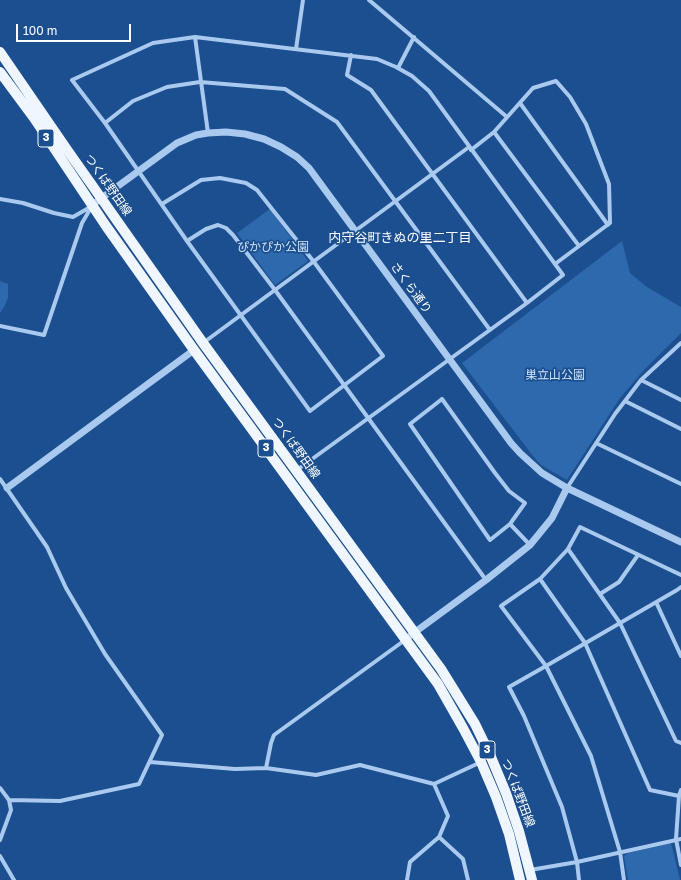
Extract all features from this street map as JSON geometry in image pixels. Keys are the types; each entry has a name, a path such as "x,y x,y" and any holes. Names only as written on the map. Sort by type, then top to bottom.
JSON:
{"main road":[{"name":"つくば野田線","path":"1,54 203,343 441,669 475,724 491,757 506,793 519,831 531,875"},
{"name":"つくば野田線","path":"0,72 34,118 92,205 194,350 438,684 481,762 509,834 520,880"}],"street":[{"path":"296,49 303,0"},
{"path":"369,0 507,117"},
{"path":"195,37 208,133"},
{"path":"162,204 201,180 220,178 246,183 257,190 314,262 383,356 310,411 187,241 105,123 72,80 153,43 195,37 377,59 412,76 429,92 563,275 527,303 296,471"},
{"path":"398,68 414,37"},
{"path":"351,55 347,75 371,90 527,303"},
{"path":"203,343 356,232 396,201 494,132 533,88 556,81 570,97 586,124 609,184 610,223 555,264"},
{"path":"105,123 133,101 167,87 200,82 285,90 337,122 490,330"},
{"path":"520,103 608,225"},
{"name":"さくら通り","path":"92,205 177,143 188,138 208,133 226,132 258,137 281,147 309,168 511,443 520,453 542,473 567,488 681,542"},
{"path":"494,132 579,246"},
{"path":"0,199 23,203 54,213 73,217 92,205"},
{"path":"0,326 44,334 82,224 92,205"},
{"path":"187,241 206,229 218,225 226,228 233,235 345,385 486,580"},
{"path":"266,768 274,735 486,580 530,545 552,518 567,488 625,401 641,380 681,343"},
{"path":"6,488 194,350"},
{"path":"641,380 681,400"},
{"path":"442,399 509,491 525,504 510,524 490,540 410,424 442,399"},
{"path":"625,401 681,429"},
{"path":"596,443 681,484"},
{"path":"0,479 47,547 66,588 105,654 162,735 139,784 60,801 9,800"},
{"path":"510,524 530,545"},
{"path":"624,880 620,852 591,756 546,666 501,606 540,579 568,549 580,527 681,575"},
{"path":"568,549 620,623 676,742 681,743"},
{"path":"600,594 619,582 638,555"},
{"path":"540,579 585,643 650,790 679,796"},
{"path":"580,880 577,862 562,807 524,716 509,687 677,590 681,586"},
{"path":"677,590 681,594"},
{"path":"656,602 681,656"},
{"path":"150,762 234,769 266,768 316,775 360,765 434,784 481,762"},
{"path":"407,880 410,862 438,837 448,816 434,784"},
{"path":"0,788 9,800 11,810 0,840"},
{"path":"681,790 679,796 676,839 681,864"},
{"path":"438,837 464,859 468,880"},
{"path":"531,875 577,862 681,839"},
{"path":"0,856 14,880"}],"green space":[{"name":"ぴかぴか公園","path":"270,209 308,261 275,285 237,233"},
{"name":"巣立山公園","path":"622,241 630,273 647,287 681,307 681,333 644,370 620,398 567,480 541,465 462,363"},
{"path":"0,281 8,284 8,298 0,313"},
{"path":"671,843 680,880 628,880 624,856 628,853"}],"district":[{"name":"内守谷町きぬの里二丁目","path":"400,238"}]}
